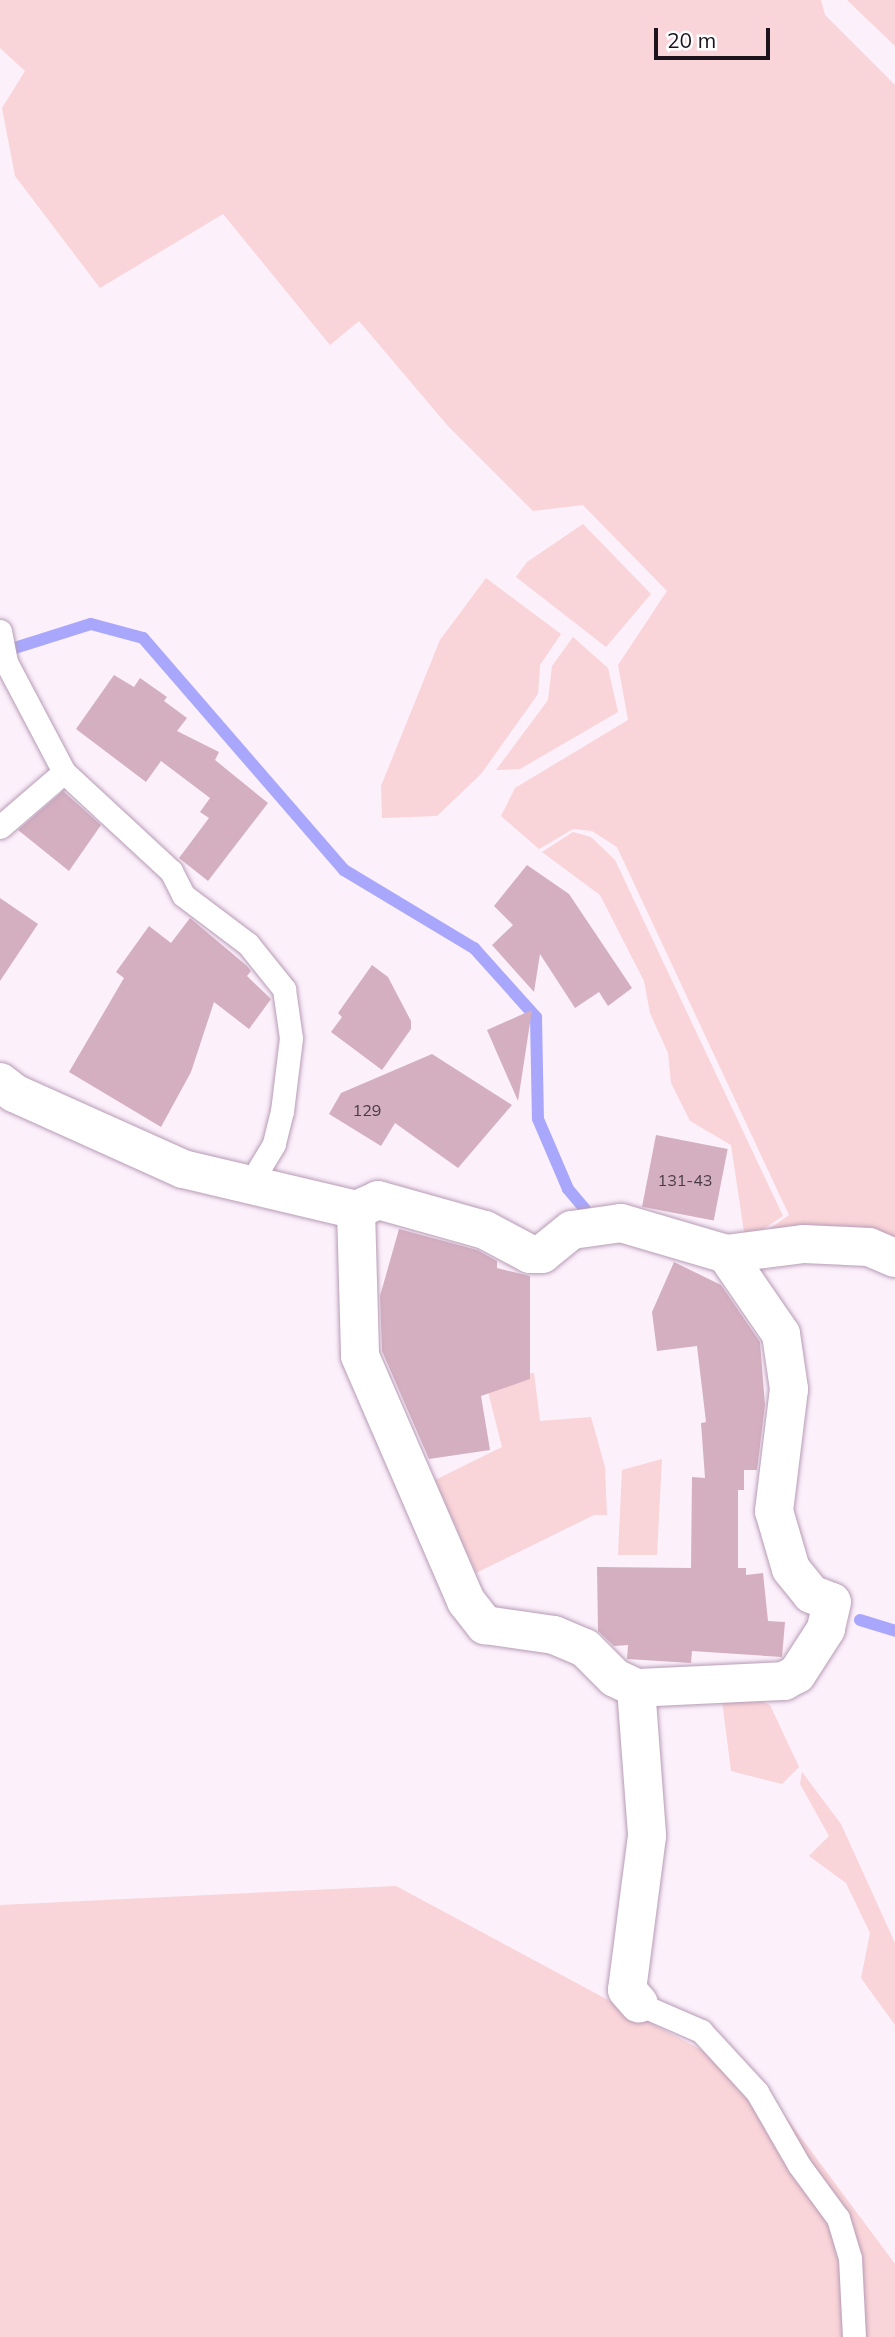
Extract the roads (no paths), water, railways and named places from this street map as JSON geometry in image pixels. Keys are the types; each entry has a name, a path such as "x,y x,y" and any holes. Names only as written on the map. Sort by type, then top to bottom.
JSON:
{"street":[{"path":"0,1082 14,1093 183,1169 356,1210 378,1200 485,1230 530,1254 542,1254 572,1230 621,1223 726,1254 804,1244 869,1247 895,1258"},
{"path":"356,1210 360,1356 466,1601 485,1625 554,1635 585,1648 615,1678 636,1688 784,1681 797,1674 826,1629 832,1602 811,1594 791,1569 774,1511 789,1389 781,1334 726,1254"},
{"path":"636,1688 647,1836 628,1990 639,2004"}],"lane":[{"path":"0,631 6,662 64,772 171,871 183,895 248,944 284,989 291,1038 282,1111 274,1144 250,1184"},
{"path":"0,827 64,772"},
{"path":"639,2004 701,2031 757,2092 799,2165 838,2218 850,2258 854,2337"}],"waterway":[{"path":"2,652 91,624 143,638 344,870 474,948 536,1017 538,1119 568,1189 585,1209"},
{"path":"860,1620 895,1631"}]}
